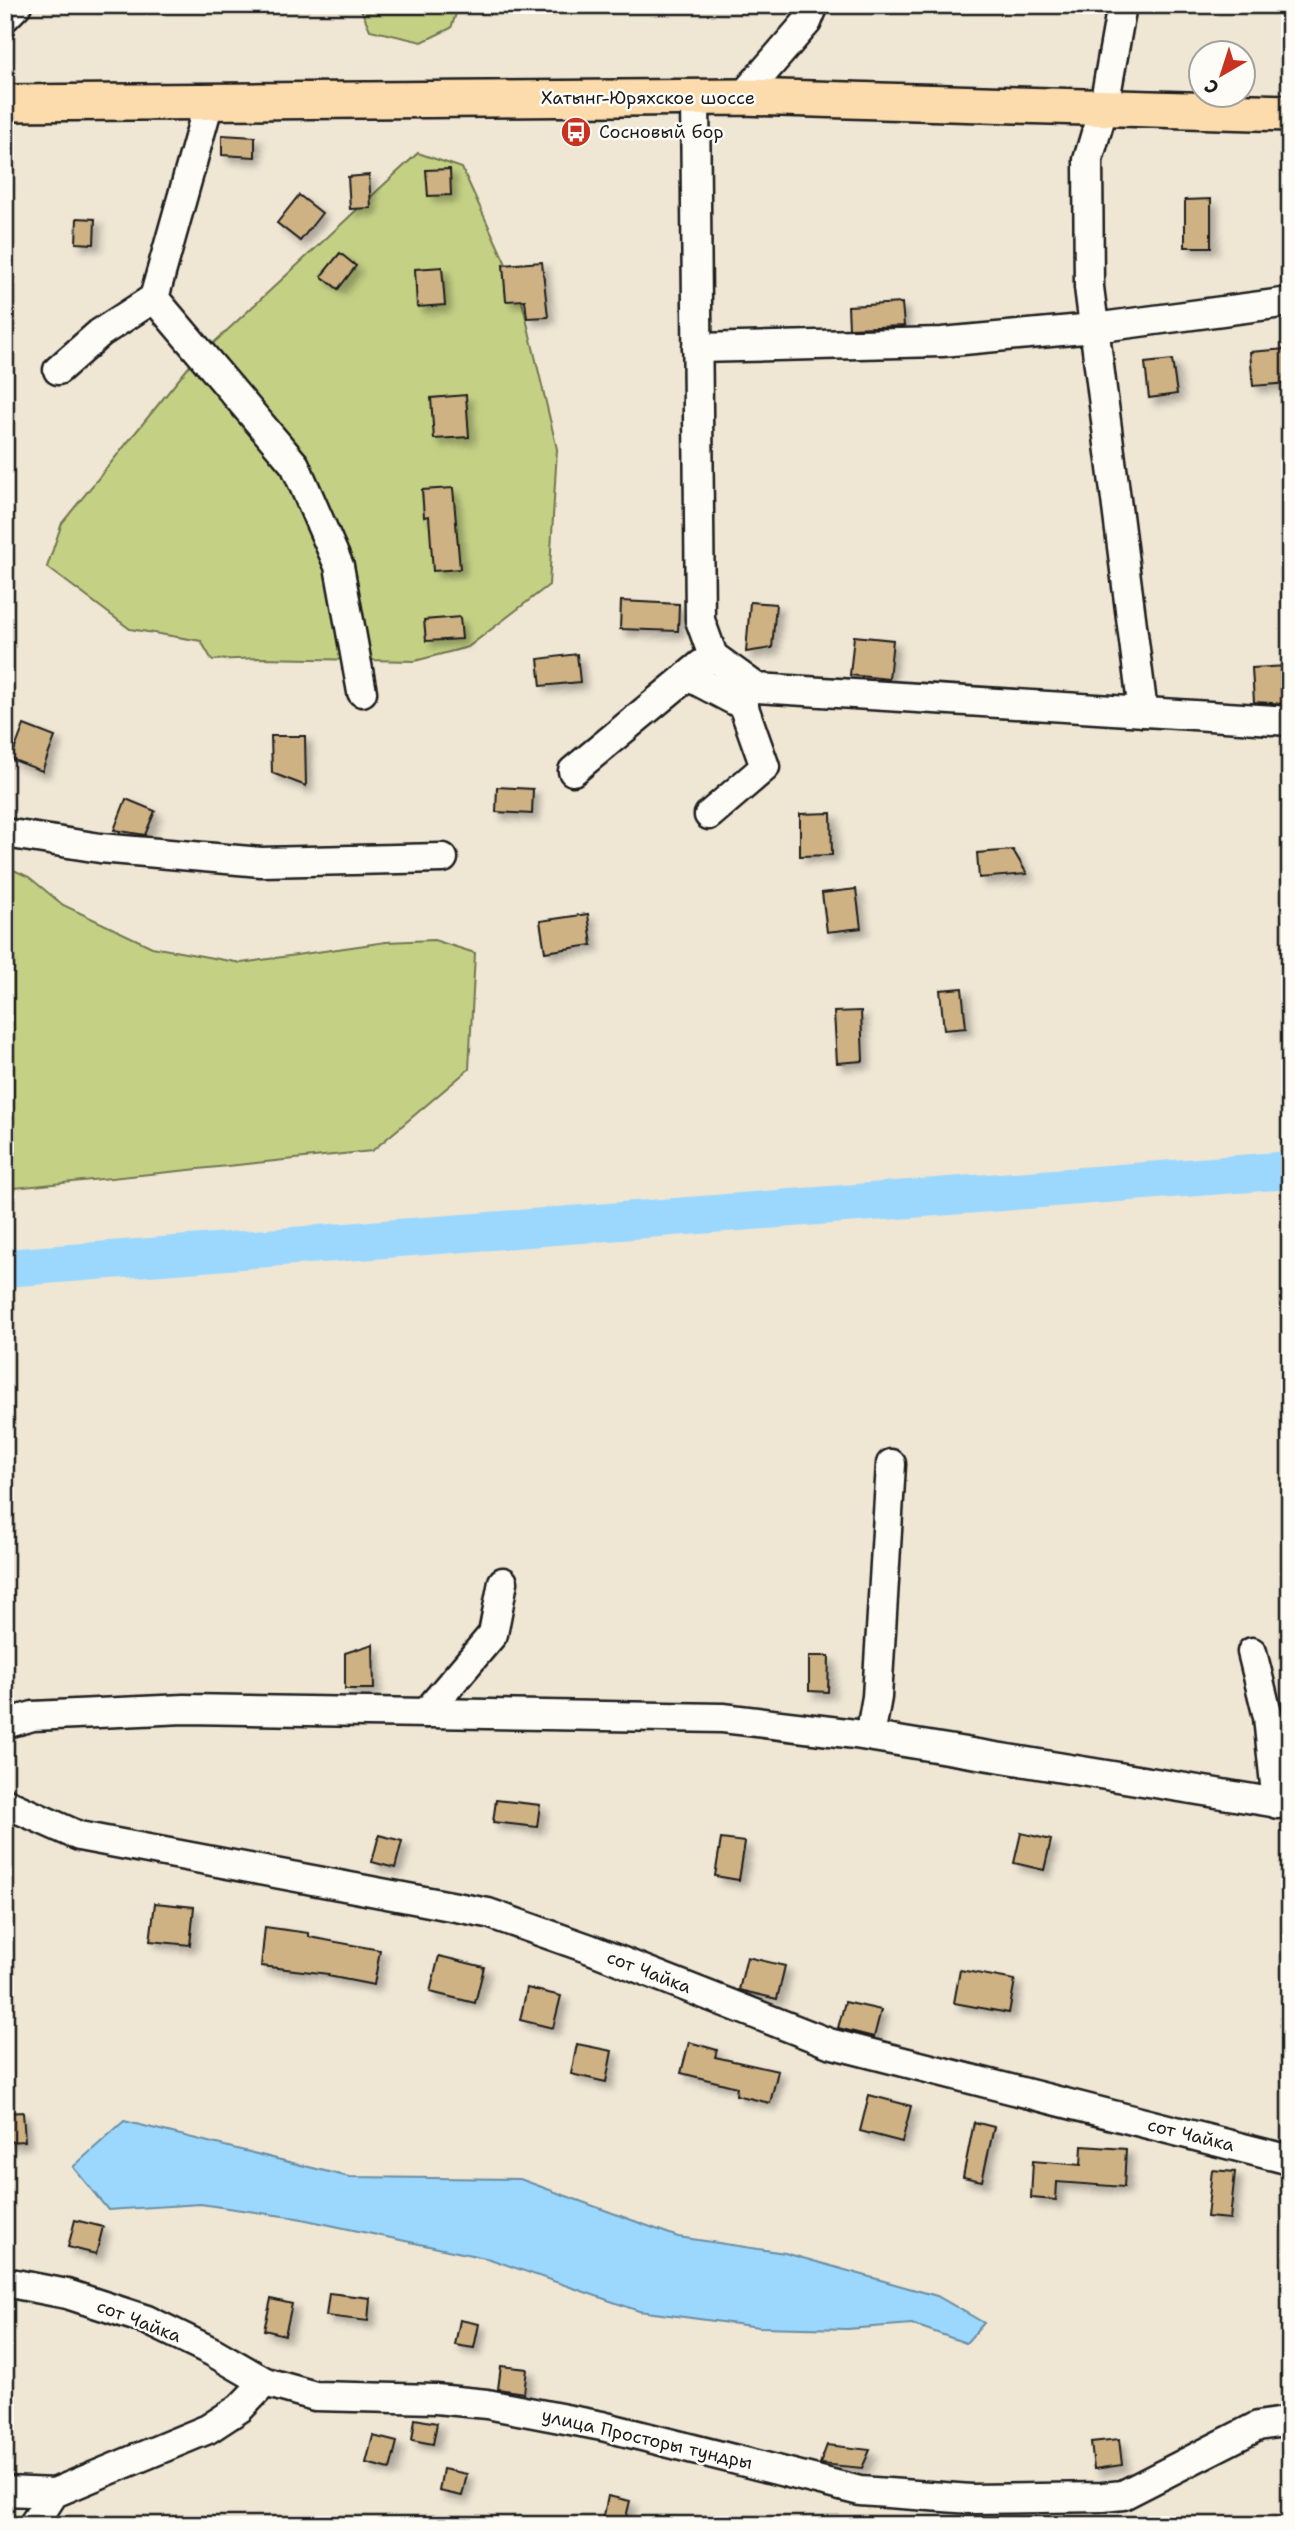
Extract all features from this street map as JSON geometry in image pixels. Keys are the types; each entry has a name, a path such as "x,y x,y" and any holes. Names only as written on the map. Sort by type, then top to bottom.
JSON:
{"main road":[{"name":"Хатынг-Юряхское шоссе","path":"5,103 742,97 1290,113"}],"street":[{"path":"5,17 16,5"},
{"path":"742,97 807,22 814,5"},
{"path":"1122,5 1104,106 1088,160 1088,287 1143,712"},
{"path":"695,97 700,620 713,656 757,688 1290,721"},
{"path":"58,370 100,332 154,298 209,102"},
{"path":"154,298 295,465 339,566 362,692"},
{"path":"697,348 942,342 1094,328 1290,302"},
{"path":"573,771 713,656"},
{"path":"688,676 743,705 765,766 709,815"},
{"path":"5,833 100,848 261,862 443,858"},
{"path":"870,1736 877,1697 891,1464"},
{"path":"426,1713 492,1634 503,1581"},
{"path":"5,1724 33,1716 184,1709 723,1718 870,1736 1284,1805 1268,1717 1252,1652"},
{"name":"сот Чайка","path":"5,1803 79,1836 488,1913 590,1949 829,2043 1290,2160"},
{"name":"сот Чайка","path":"5,2282 66,2294 147,2320 213,2352 265,2382"},
{"path":"5,2491 54,2493 208,2429 240,2408 265,2382"},
{"name":"улица Просторы тундры","path":"265,2382 315,2396 436,2399 487,2404 602,2426 860,2491 971,2499 1123,2495 1258,2426 1290,2421"},
{"path":"33,2525 54,2493"}],"green space":[{"path":"359,5 459,5 451,28 422,42 370,30"},
{"path":"418,153 462,168 521,297 557,449 549,585 468,647 415,661 260,658 212,660 201,641 130,629 47,567 62,523 192,363"},
{"path":"5,866 29,877 63,905 152,947 241,963 386,942 434,940 475,953 469,1069 372,1151 5,1189"}],"water":[{"path":"124,2121 349,2177 520,2179 678,2237 785,2253 937,2296 984,2323 966,2343 912,2324 847,2329 759,2327 639,2311 490,2259 297,2218 200,2204 108,2210 73,2167"}],"building":[{"path":"222,135 255,137 255,157 222,155"},
{"path":"450,169 451,195 428,196 426,170"},
{"path":"369,175 371,208 350,209 348,177"},
{"path":"299,195 322,213 300,241 277,223"},
{"path":"1211,199 1211,247 1185,247 1185,200"},
{"path":"77,218 95,219 94,244 76,243"},
{"path":"340,253 356,266 338,289 321,276"},
{"path":"542,262 548,317 527,318 525,300 506,301 503,265"},
{"path":"442,267 445,305 417,307 415,269"},
{"path":"902,303 904,326 849,328 848,306"},
{"path":"1286,349 1289,383 1253,386 1250,352"},
{"path":"1172,360 1177,394 1149,398 1145,363"},
{"path":"466,395 469,437 434,439 431,398"},
{"path":"453,488 460,569 433,571 429,516 424,517 422,490"},
{"path":"621,601 679,604 678,631 620,629"},
{"path":"750,602 776,604 772,648 746,652"},
{"path":"460,617 462,639 426,641 424,620"},
{"path":"854,636 893,640 889,679 850,675"},
{"path":"577,654 580,682 541,686 538,659"},
{"path":"1287,666 1289,704 1254,702 1252,668"},
{"path":"24,725 55,737 42,771 11,759"},
{"path":"271,736 305,736 306,786 272,773"},
{"path":"497,787 533,789 532,814 496,812"},
{"path":"126,799 155,811 145,835 114,830"},
{"path":"831,813 832,855 800,856 800,814"},
{"path":"1013,850 1027,874 979,878 977,853"},
{"path":"856,889 861,928 827,932 822,893"},
{"path":"588,914 592,945 545,952 540,921"},
{"path":"962,988 966,1028 944,1030 940,990"},
{"path":"861,1011 863,1061 837,1063 834,1012"},
{"path":"373,1644 374,1689 345,1689 345,1653"},
{"path":"809,1656 829,1656 828,1692 809,1691"},
{"path":"496,1800 540,1805 537,1827 493,1822"},
{"path":"1021,1833 1051,1840 1044,1870 1014,1863"},
{"path":"379,1835 402,1841 395,1868 372,1862"},
{"path":"721,1839 745,1842 739,1880 715,1876"},
{"path":"155,1903 194,1907 190,1945 150,1941"},
{"path":"265,1927 309,1933 309,1937 380,1950 374,1985 328,1976 329,1974 261,1966"},
{"path":"439,1956 484,1967 475,2003 430,1992"},
{"path":"747,1957 785,1966 777,1999 739,1990"},
{"path":"960,1970 1015,1980 1009,2013 954,2003"},
{"path":"527,1988 561,1996 553,2028 520,2020"},
{"path":"845,2002 881,2010 874,2037 838,2028"},
{"path":"689,2042 717,2050 715,2057 778,2071 770,2103 736,2095 737,2087 681,2073"},
{"path":"577,2044 612,2051 606,2082 571,2074"},
{"path":"869,2095 911,2106 902,2142 860,2131"},
{"path":"23,2112 25,2141 5,2142 5,2113"},
{"path":"974,2122 994,2127 982,2181 963,2177"},
{"path":"1082,2146 1126,2149 1124,2187 1057,2182 1056,2200 1031,2198 1033,2161 1081,2165"},
{"path":"1212,2170 1235,2172 1230,2219 1207,2217"},
{"path":"75,2220 103,2227 96,2254 68,2247"},
{"path":"329,2293 370,2298 368,2321 326,2316"},
{"path":"271,2299 292,2304 285,2335 264,2330"},
{"path":"460,2320 479,2324 474,2348 455,2345"},
{"path":"501,2366 527,2369 524,2393 498,2389"},
{"path":"415,2419 437,2423 433,2444 412,2440"},
{"path":"373,2436 397,2442 390,2469 366,2463"},
{"path":"1119,2439 1122,2465 1094,2469 1091,2442"},
{"path":"827,2445 870,2450 862,2468 820,2464"},
{"path":"443,2469 467,2474 462,2496 439,2491"},
{"path":"608,2496 630,2501 624,2525 602,2525"}],"waterway":[{"path":"5,1268 1290,1170"}],"place":[{"name":"Сосновый бор","path":"576,132"}]}
